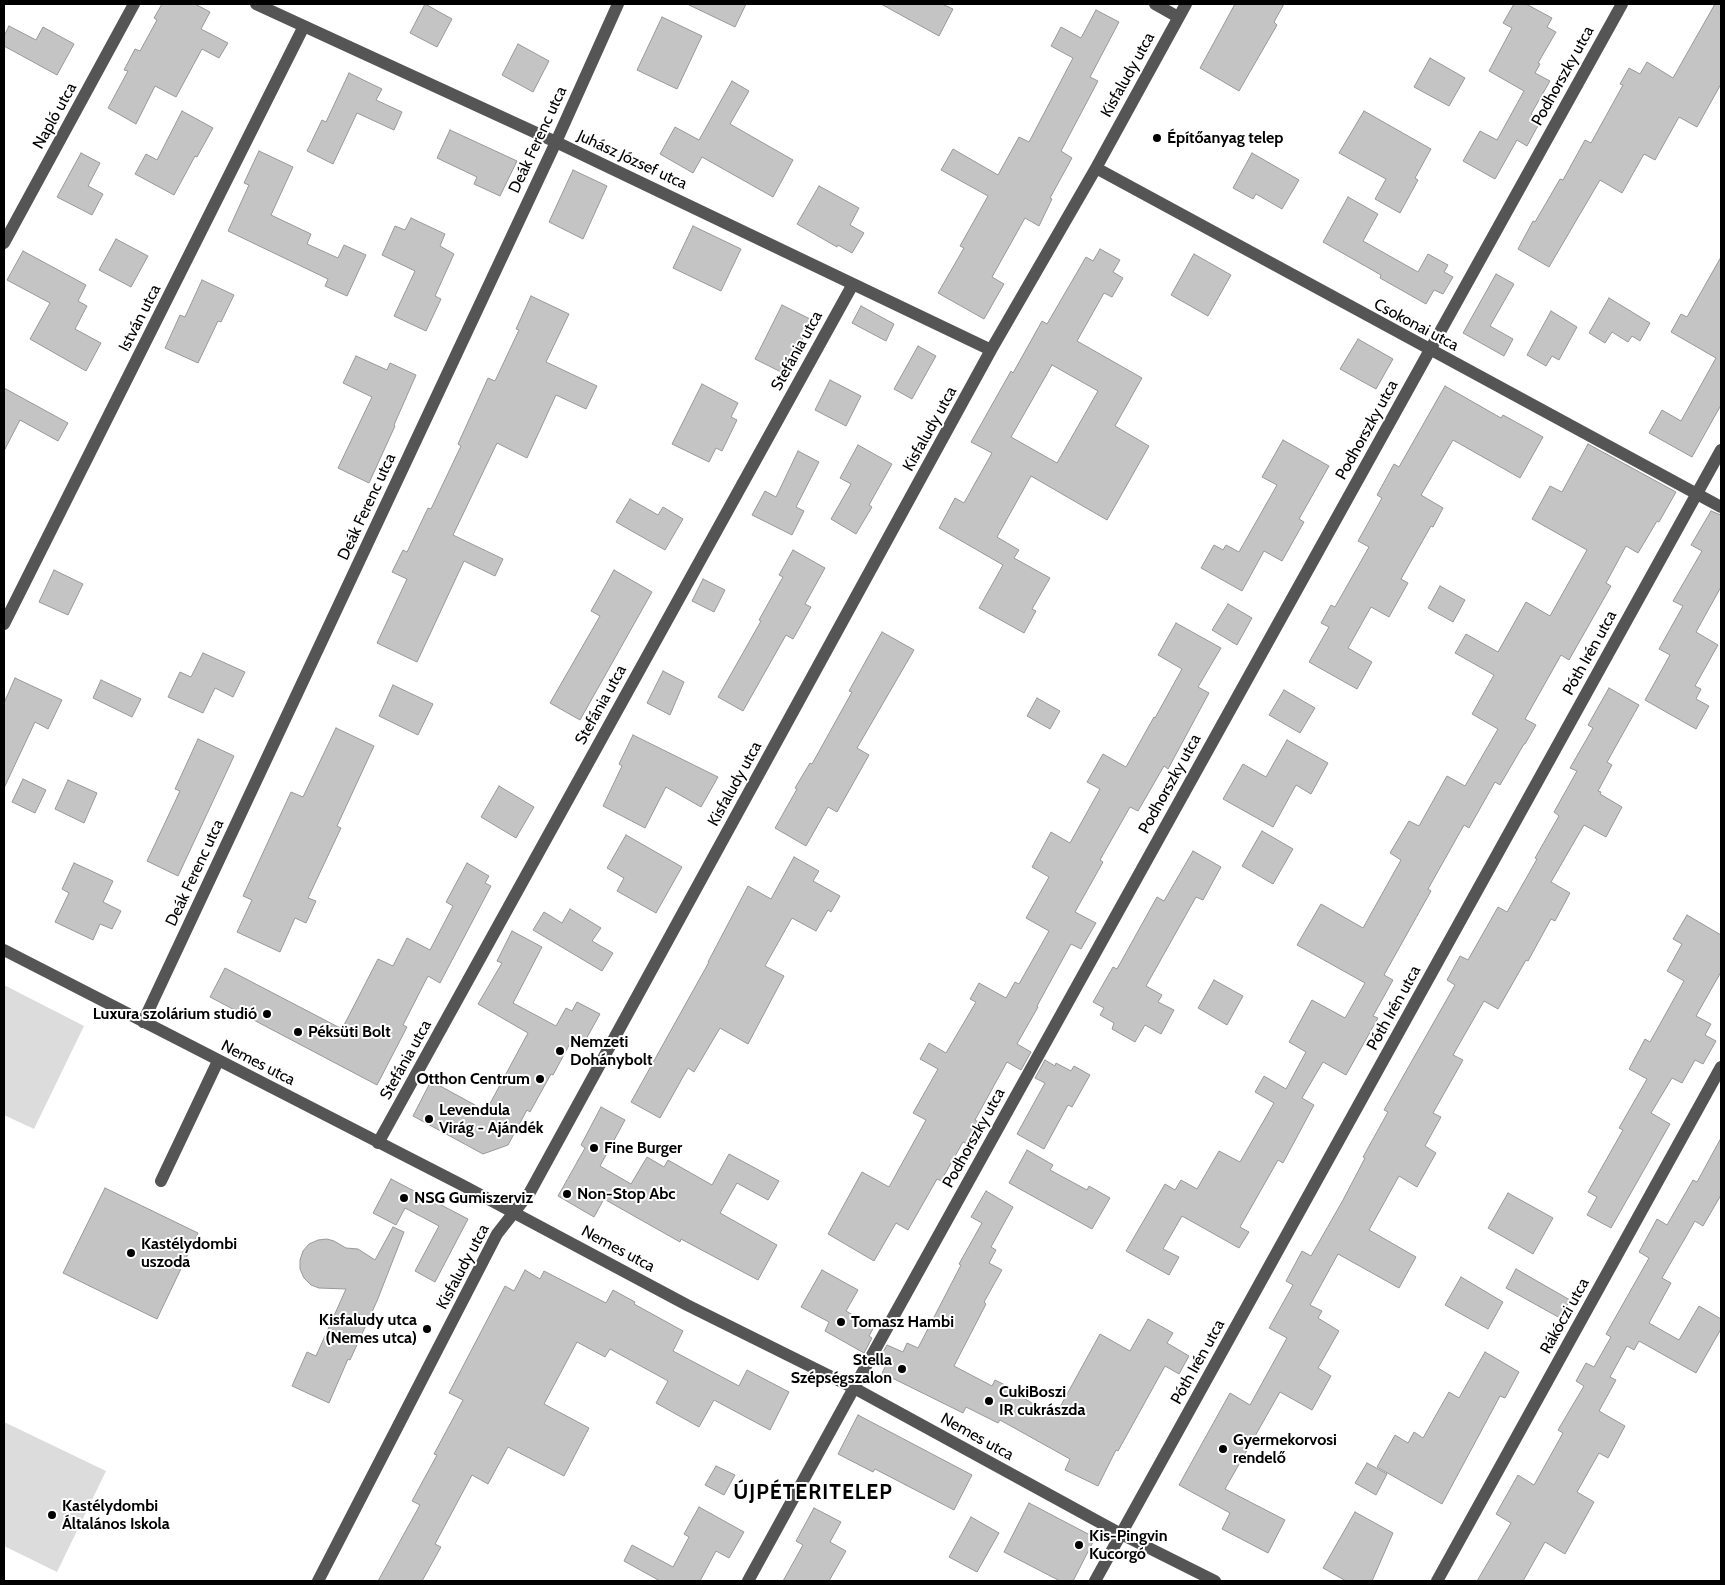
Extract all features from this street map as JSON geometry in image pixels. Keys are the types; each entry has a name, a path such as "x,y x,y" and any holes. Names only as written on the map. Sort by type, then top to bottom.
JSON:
{"street":[{"name":"Napló utca","path":"4,243 134,4"},
{"name":"Juhász József utca","path":"256,4 556,142 992,350"},
{"name":"Deák Ferenc utca","path":"143,1022 556,142 618,4"},
{"path":"1155,4 1178,17"},
{"name":"Kisfaludy utca","path":"318,1581 497,1234 530,1192 992,350 1096,168 1186,4"},
{"name":"Podhorszky utca","path":"748,1581 1622,4"},
{"name":"István utca","path":"4,624 304,26"},
{"name":"Csokonai utca","path":"1096,168 1430,351 1721,507"},
{"name":"Stefánia utca","path":"378,1143 853,284"},
{"name":"Póth Irén utca","path":"1095,1581 1721,450"},
{"name":"Nemes utca","path":"4,950 562,1237 688,1305 854,1388 1121,1534 1215,1581"},
{"path":"161,1181 218,1060"},
{"name":"Rákóczi utca","path":"1437,1581 1721,1067"}],"shaded area":[{"path":"4,985 84,1026 34,1129 4,1115"},
{"name":"Kastélydombi Általános Iskola","path":"4,1422 106,1471 57,1572 4,1546"}],"building":[{"path":"162,4 195,4 210,12 201,29 228,43 219,58 202,49 176,97 155,86 136,124 108,108 128,71 124,70 135,49 140,51 157,20 154,18"},
{"path":"425,4 452,19 437,47 410,33"},
{"path":"687,4 746,4 735,27"},
{"path":"881,4 942,4 953,9 939,36"},
{"path":"1235,4 1284,4 1274,22 1277,25 1239,91 1200,68"},
{"path":"1514,4 1526,4 1552,18 1547,27 1556,32 1538,63 1540,64 1535,73 1550,81 1531,114 1541,120 1527,146 1517,140 1495,179 1463,161 1480,131 1497,140 1524,91 1489,71 1512,28 1503,23"},
{"path":"1715,4 1721,4 1721,84 1697,127 1679,117 1655,160 1644,154 1622,193 1600,180 1549,267 1518,249 1533,221 1535,222 1560,179 1563,180 1585,140 1591,143 1623,85 1620,84 1629,68 1640,74 1647,62 1673,78"},
{"path":"1096,10 1119,22 1090,77 1098,81 1061,151 1072,158 1050,198 1052,199 1039,226 1025,218 992,277 1004,284 984,319 938,293 964,248 960,246 988,196 941,170 953,149 998,175 1019,137 1029,142 1073,58 1051,46 1061,27 1081,38"},
{"path":"662,17 702,36 677,89 637,70"},
{"path":"9,26 36,40 43,27 74,44 57,75 4,46 4,36"},
{"path":"518,44 549,61 533,92 502,75"},
{"path":"1430,58 1465,78 1449,106 1414,87"},
{"path":"349,73 382,89 376,100 402,112 394,130 357,113 333,164 307,151 322,120 326,122"},
{"path":"732,81 749,91 730,124 793,160 773,197 702,157 693,173 660,154 675,127 699,140"},
{"path":"182,111 213,128 174,195 135,174 146,154 157,160"},
{"path":"1364,111 1431,149 1415,178 1418,180 1400,213 1375,199 1386,179 1339,153"},
{"path":"450,130 517,161 500,196 474,184 477,177 437,158"},
{"path":"259,151 293,167 271,215 311,234 307,244 338,258 344,245 366,255 347,296 325,286 328,279 228,231 249,185 244,183"},
{"path":"81,153 100,163 88,186 103,194 92,215 57,197"},
{"path":"1252,153 1299,180 1282,209 1256,194 1253,199 1233,188"},
{"path":"573,170 607,186 583,239 549,222"},
{"path":"819,186 859,208 850,225 864,233 852,253 838,245 837,247 797,224"},
{"path":"1348,197 1378,214 1363,241 1418,272 1428,254 1448,265 1444,272 1453,277 1443,294 1434,290 1426,304 1380,278 1381,275 1323,242"},
{"path":"411,218 445,234 440,246 454,254 435,296 441,299 426,331 394,316 415,271 382,255 395,226 405,230"},
{"path":"693,226 741,249 721,291 673,268"},
{"path":"116,239 148,256 131,287 99,270"},
{"path":"1100,249 1120,260 1113,272 1123,278 1112,297 1104,293 1077,341 1142,378 1115,426 1149,446 1107,520 1031,476 997,537 1019,550 1014,558 1050,578 1032,609 1036,611 1024,633 979,608 1003,565 939,528 955,498 964,503 992,453 971,442 1011,371 1013,373 1042,321 1047,324 1086,257 1093,261","holes":["1052,365 1098,391 1057,463 1011,437"]},
{"path":"23,251 86,285 78,301 87,306 75,329 101,343 86,371 30,339 50,303 7,280"},
{"path":"1194,254 1231,275 1208,316 1171,295"},
{"path":"1721,257 1721,405 1692,457 1649,433 1662,410 1681,421 1716,358 1671,332 1681,314 1687,317"},
{"path":"1496,274 1514,284 1490,326 1513,339 1504,356 1463,333"},
{"path":"202,280 234,295 221,322 218,321 198,363 165,348 180,315 185,317"},
{"path":"531,296 569,314 546,362 597,386 586,409 556,395 527,458 497,443 453,535 503,559 495,576 464,561 417,662 377,643 407,579 392,572 403,550 407,552 428,508 431,509 461,446 458,444 488,378 495,381 519,330 516,329"},
{"path":"1609,298 1650,323 1640,341 1632,336 1628,342 1612,332 1605,343 1589,333"},
{"path":"782,305 812,320 785,374 755,359"},
{"path":"861,306 894,324 886,341 852,323"},
{"path":"1551,311 1577,327 1559,360 1552,356 1546,366 1527,355"},
{"path":"1358,339 1393,359 1376,389 1340,369"},
{"path":"918,346 936,356 912,399 894,389"},
{"path":"356,356 387,370 390,363 416,375 369,483 338,468 372,397 343,383"},
{"path":"830,380 861,396 846,426 815,410"},
{"path":"702,384 738,403 731,417 737,420 722,451 716,448 709,462 672,444"},
{"path":"1445,386 1501,418 1503,415 1543,437 1520,478 1453,440 1421,495 1443,508 1401,579 1408,583 1389,617 1371,607 1348,648 1372,662 1357,689 1309,662 1329,627 1321,623 1331,605 1335,607 1369,547 1358,541 1382,498 1377,495 1394,464 1399,467"},
{"path":"4,388 68,423 58,441 20,420 4,451"},
{"path":"1283,440 1329,466 1299,519 1304,522 1282,561 1264,551 1242,591 1201,568 1214,545 1223,550 1226,545 1239,552 1277,485 1262,477"},
{"path":"1588,444 1676,492 1638,553 1626,546 1606,583 1611,586 1569,660 1561,655 1525,719 1536,725 1525,744 1500,785 1495,782 1469,828 1464,825 1428,889 1431,891 1384,975 1393,980 1373,1016 1378,1018 1346,1075 1323,1062 1302,1098 1314,1105 1283,1163 1278,1160 1240,1227 1249,1232 1239,1248 1182,1216 1163,1249 1179,1257 1169,1275 1126,1251 1165,1184 1175,1190 1181,1180 1197,1189 1219,1151 1240,1162 1274,1103 1255,1092 1264,1076 1286,1089 1306,1052 1289,1042 1312,1000 1345,1018 1365,983 1297,945 1321,904 1363,928 1401,860 1390,853 1409,821 1419,826 1447,776 1465,786 1498,729 1472,714 1494,675 1455,653 1466,634 1498,652 1526,602 1550,616 1587,550 1532,519 1550,486 1562,492"},
{"path":"858,445 892,464 869,505 872,507 856,534 831,519 851,484 840,478"},
{"path":"798,451 819,462 796,507 804,511 792,535 752,515 765,491 776,497"},
{"path":"630,499 658,515 663,507 683,519 665,550 616,522"},
{"path":"1711,511 1721,515 1721,587 1696,632 1718,645 1695,686 1701,689 1696,699 1709,706 1696,729 1645,700 1670,655 1659,649 1683,606 1673,601 1702,551 1691,545"},
{"path":"793,550 825,568 805,604 811,607 793,639 786,635 743,711 718,697 761,621 759,620 783,577 779,575"},
{"path":"54,570 83,584 68,615 39,602"},
{"path":"614,570 652,592 580,720 550,703 600,616 591,611"},
{"path":"703,579 725,590 714,612 692,601"},
{"path":"1440,586 1465,600 1453,622 1428,608"},
{"path":"1228,604 1252,618 1237,645 1212,630"},
{"path":"1176,623 1221,648 1198,687 1209,693 1168,769 1164,766 1138,811 1130,807 1100,860 1103,862 1075,912 1096,923 1081,949 1071,944 1017,1044 1031,1052 1021,1070 1007,1062 975,1120 984,1125 971,1146 963,1142 941,1181 937,1179 908,1230 896,1223 874,1261 828,1234 862,1172 889,1187 926,1120 913,1113 938,1069 920,1059 929,1043 946,1053 976,1002 970,999 979,983 1006,998 1015,982 1019,984 1049,931 1026,918 1049,877 1032,867 1051,832 1070,843 1100,789 1087,782 1103,754 1126,767 1155,718 1182,669 1158,655"},
{"path":"882,632 914,650 857,748 869,755 837,812 828,807 806,846 775,828 797,789 795,788 810,763 812,764 852,692 849,691"},
{"path":"203,653 245,672 233,697 215,688 203,713 168,697 180,672 191,677"},
{"path":"663,671 684,682 670,715 647,703"},
{"path":"15,678 62,700 48,729 35,722 4,788 4,703"},
{"path":"101,680 141,699 132,717 93,698"},
{"path":"393,685 433,704 418,735 379,716"},
{"path":"1609,688 1639,705 1607,762 1612,765 1598,791 1622,807 1606,837 1584,825 1551,882 1570,893 1555,921 1551,919 1498,1009 1484,1001 1453,1055 1463,1060 1433,1113 1441,1117 1425,1146 1436,1153 1417,1187 1399,1176 1369,1230 1416,1257 1399,1288 1338,1254 1310,1305 1322,1311 1318,1318 1339,1331 1318,1368 1331,1376 1312,1410 1280,1392 1225,1489 1285,1520 1268,1553 1222,1529 1230,1513 1179,1485 1230,1393 1250,1405 1287,1338 1269,1328 1293,1285 1286,1281 1302,1251 1311,1256 1343,1200 1365,1158 1363,1157 1388,1112 1384,1110 1455,985 1447,980 1460,956 1468,960 1498,907 1507,912 1537,859 1535,858 1559,816 1554,812 1577,771 1570,768 1593,728 1588,725"},
{"path":"1284,690 1315,708 1300,733 1269,715"},
{"path":"1037,698 1060,711 1050,729 1027,716"},
{"path":"336,728 374,746 337,826 341,828 308,898 316,901 306,923 295,918 280,952 237,932 252,900 243,896 291,792 303,797"},
{"path":"633,735 718,777 701,807 666,787 645,828 603,806 622,766 619,764"},
{"path":"198,739 234,756 178,876 147,861 180,791 175,789"},
{"path":"1287,740 1328,763 1311,794 1296,785 1273,827 1223,799 1243,764 1266,777"},
{"path":"23,779 46,790 35,813 12,802"},
{"path":"68,780 97,793 84,823 55,809"},
{"path":"499,786 534,807 516,838 481,817"},
{"path":"1262,831 1293,849 1273,884 1242,866"},
{"path":"626,835 682,867 656,913 617,891 624,878 607,868"},
{"path":"1193,851 1221,867 1203,900 1196,897 1146,986 1162,995 1158,1002 1174,1010 1161,1034 1145,1025 1135,1042 1112,1029 1114,1023 1100,1015 1104,1008 1093,1002 1113,967 1117,969 1157,897 1164,901"},
{"path":"794,857 819,871 813,881 840,896 831,912 828,910 816,931 792,918 765,966 784,976 748,1044 720,1028 694,1072 688,1068 660,1118 631,1102 709,962 748,886 771,899"},
{"path":"74,863 113,881 103,902 121,911 112,929 100,924 93,940 55,922 69,893 62,889"},
{"path":"467,863 489,876 485,883 491,886 440,983 428,976 403,1025 407,1027 377,1085 210,997 225,968 342,1029 378,959 393,966 407,938 430,950 453,906 446,902"},
{"path":"570,909 601,928 592,941 613,953 602,971 533,930 544,912 562,923"},
{"path":"1687,915 1721,935 1721,972 1696,1016 1711,1024 1705,1035 1716,1041 1703,1064 1695,1060 1682,1083 1672,1078 1651,1113 1670,1124 1611,1228 1587,1215 1597,1197 1588,1192 1623,1130 1619,1128 1647,1079 1629,1069 1645,1039 1650,1042 1684,981 1667,971 1682,944 1673,939"},
{"path":"512,931 542,947 513,1003 556,1026 566,1008 572,1011 577,1002 600,1014 585,1041 574,1036 553,1075 551,1074 530,1112 527,1110 508,1145 483,1154 413,1116 431,1081 486,1111 528,1033 478,1004 502,963 497,961"},
{"path":"1214,980 1243,996 1227,1025 1198,1008"},
{"path":"1045,1060 1055,1066 1056,1063 1071,1071 1074,1066 1090,1075 1072,1107 1068,1105 1044,1149 1017,1134 1045,1083 1035,1078"},
{"path":"601,1107 625,1120 600,1166 631,1184 647,1157 664,1167 668,1160 712,1185 729,1154 779,1181 768,1200 737,1183 720,1213 777,1245 758,1280 681,1239 680,1242 604,1199 594,1217 558,1196 585,1148 581,1145"},
{"path":"1721,1138 1721,1195 1703,1226 1695,1221 1662,1278 1671,1283 1649,1323 1679,1340 1699,1306 1721,1319 1721,1329 1696,1373 1639,1341 1634,1350 1627,1346 1610,1377 1616,1380 1599,1411 1625,1426 1608,1458 1599,1453 1577,1492 1594,1502 1565,1554 1545,1542 1523,1581 1477,1581 1511,1523 1496,1514 1518,1475 1534,1485 1563,1433 1558,1430 1584,1386 1576,1381 1586,1363 1594,1367 1611,1337 1606,1334 1649,1258 1639,1252 1657,1219 1667,1225 1693,1180 1697,1182"},
{"path":"1027,1150 1053,1165 1050,1170 1087,1190 1089,1186 1110,1198 1092,1229 1009,1183"},
{"path":"391,1179 468,1219 435,1282 415,1271 439,1226 405,1208 396,1225 373,1213"},
{"name":"Kastélydombi uszoda","path":"105,1188 198,1233 157,1319 63,1273"},
{"path":"986,1191 1013,1207 991,1247 996,1250 989,1263 1002,1270 984,1302 986,1304 954,1366 992,1386 995,1380 1027,1396 1025,1399 1055,1416 1100,1334 1130,1351 1148,1319 1173,1333 1167,1343 1189,1356 1179,1374 1165,1366 1118,1451 1116,1450 1098,1486 1065,1470 1070,1459 1000,1420 998,1423 966,1407 963,1413 882,1373 886,1365 878,1361 887,1345 903,1352 907,1343 918,1348 961,1265 959,1264 982,1223 971,1217"},
{"path":"1508,1193 1553,1218 1533,1254 1488,1228"},
{"path":"393,1227 404,1232 377,1301 350,1360 348,1359 329,1403 292,1386 307,1352 316,1356 346,1289 319,1288 311,1285 304,1278 300,1269 303,1251 309,1244 327,1239 346,1248 358,1249 375,1260"},
{"path":"1516,1269 1570,1300 1560,1318 1506,1288"},
{"path":"525,1270 540,1279 544,1271 606,1303 613,1290 683,1331 673,1351 739,1386 747,1370 789,1392 770,1430 714,1400 699,1427 656,1403 668,1381 610,1349 605,1357 577,1342 544,1404 589,1428 564,1476 508,1447 488,1484 472,1475 435,1544 441,1547 422,1581 378,1581 420,1505 412,1501 437,1455 434,1454 463,1400 449,1393 505,1286 514,1291"},
{"path":"822,1270 858,1290 846,1311 874,1327 869,1336 872,1338 864,1353 825,1331 829,1322 801,1307"},
{"path":"1461,1277 1503,1302 1488,1329 1445,1305"},
{"path":"1485,1352 1519,1372 1505,1398 1500,1396 1442,1504 1377,1467 1395,1435 1408,1443 1414,1432 1423,1438 1449,1392 1459,1398"},
{"path":"858,1415 972,1475 954,1510 875,1469 873,1472 838,1454"},
{"path":"1367,1463 1387,1474 1376,1495 1355,1483"},
{"path":"716,1466 735,1475 724,1495 705,1485"},
{"path":"1029,1503 1090,1535 1093,1542 1073,1581 1060,1581 1004,1552"},
{"path":"699,1507 744,1532 729,1558 716,1551 700,1581 660,1581 624,1561 632,1545 673,1567 689,1537 684,1534"},
{"path":"814,1508 841,1522 830,1542 846,1551 829,1581 783,1581 803,1545 796,1541"},
{"path":"1355,1512 1393,1533 1372,1581 1346,1581 1323,1568"},
{"path":"971,1517 999,1533 977,1572 949,1557"}],"place":[{"name":"Építőanyag telep","path":"1157,138"},
{"name":"Luxura szolárium studió","path":"267,1014"},
{"name":"Péksüti Bolt","path":"298,1032"},
{"name":"Nemzeti Dohánybolt","path":"560,1051"},
{"name":"Otthon Centrum","path":"540,1079"},
{"name":"Levendula Virág - Ajándék","path":"429,1119"},
{"name":"Fine Burger","path":"594,1148"},
{"name":"Non-Stop Abc","path":"567,1194"},
{"name":"NSG Gumiszerviz","path":"404,1198"},
{"name":"Kastélydombi uszoda","path":"131,1253"},
{"name":"Tomasz Hambi","path":"841,1322"},
{"name":"Kisfaludy utca (Nemes utca)","path":"427,1329"},
{"name":"Stella Szépségszalon","path":"902,1369"},
{"name":"CukiBoszi IR cukrászda","path":"989,1401"},
{"name":"Gyermekorvosi rendelő","path":"1223,1449"},
{"name":"Kastélydombi Általános Iskola","path":"52,1515"},
{"name":"Kis-Pingvin Kucorgó","path":"1079,1545"}],"district":[{"name":"ÚJPÉTERITELEP","path":"813,1493"}]}
